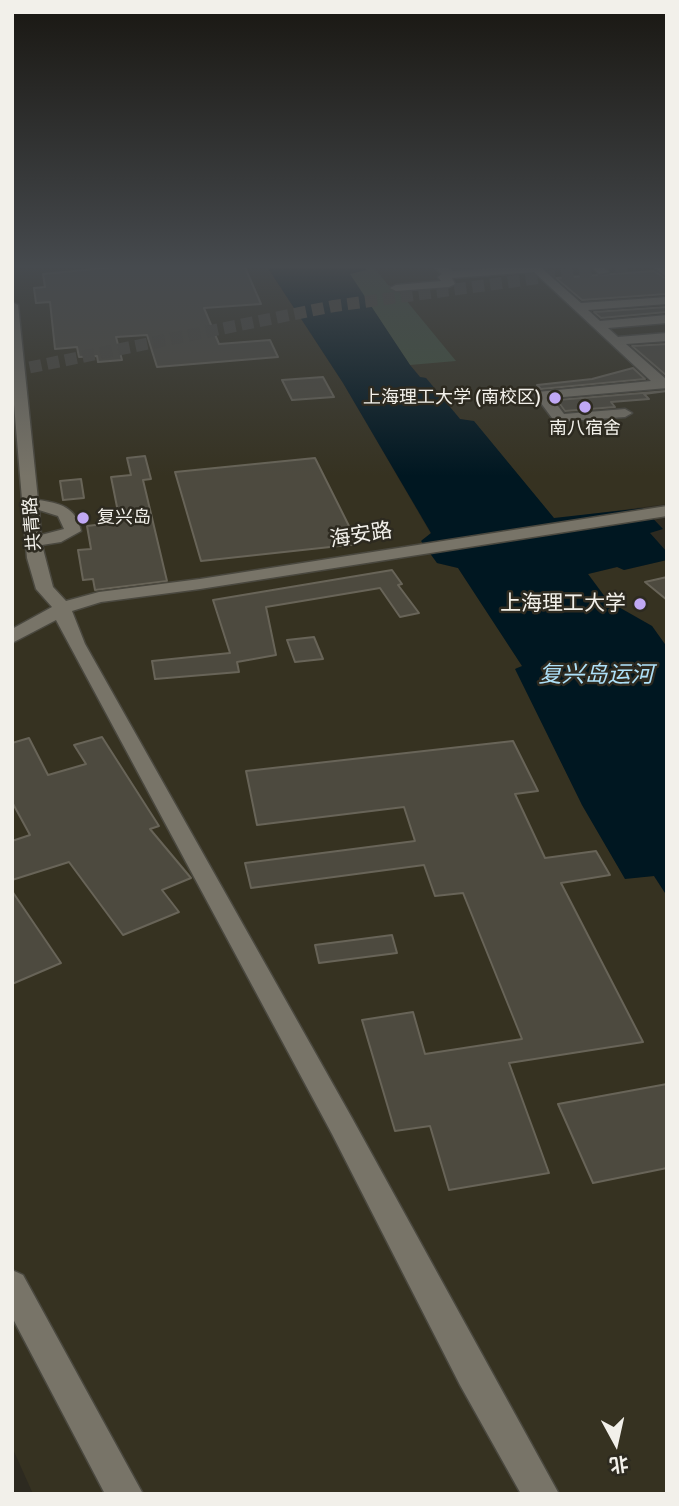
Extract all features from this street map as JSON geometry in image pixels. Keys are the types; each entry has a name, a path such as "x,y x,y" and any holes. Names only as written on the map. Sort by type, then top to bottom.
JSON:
{"street":[{"name":"共青路","path":"14,335 33,541 45,589 63,608 64,618 76,644 342,1126 472,1373 541,1494"},
{"path":"609,335 664,384"},
{"path":"616,341 667,337"},
{"path":"601,387 625,413 560,419 541,395 601,387 664,384"},
{"path":"12,494 30,498 72,518 74,531 55,538 33,541"},
{"name":"海安路","path":"12,637 63,608 99,597 200,584 667,510"},
{"path":"12,1285 125,1494"}],"shaded area":[{"path":"12,335 312,335 343,383 431,534 422,540 437,563 458,568 523,667 516,668 582,805 625,878 654,876 667,896 667,1494 33,1494 12,1447"},
{"name":"上海理工大学 (南校区)","path":"388,335 667,335 667,504 554,519 474,422 460,419 426,378 420,377"},
{"name":"上海理工大学","path":"667,560 667,647 652,626 608,601 588,574 618,567 624,570"}],"green space":[{"path":"390,335 435,335 456,361 410,365"}],"water":[{"name":"复兴岛运河","path":"312,335 390,335 420,377 426,378 460,419 474,421 554,518 643,508 663,529 650,533 667,552 667,560 624,570 617,567 588,574 608,601 652,626 667,647 667,896 654,876 625,879 582,805 515,669 522,666 458,568 437,563 421,541 431,533"}],"building":[{"path":"54,335 143,335 116,337 122,360 98,362 97,356 79,357 77,347 55,349"},
{"path":"147,335 215,335 219,344 270,340 278,357 157,367"},
{"path":"667,344 667,376 632,346"},
{"path":"633,368 645,379 541,389 537,385 592,379"},
{"path":"323,377 334,397 292,400 282,380"},
{"path":"667,391 644,394 649,399 611,402 615,407 565,411 557,400"},
{"path":"145,456 151,479 143,480 167,581 95,590 93,579 83,580 78,550 91,549 87,526 120,522 111,477 131,475 127,458"},
{"path":"315,458 358,544 201,561 175,472"},
{"path":"81,479 84,498 63,500 60,481"},
{"path":"392,570 402,584 398,585 419,613 400,617 380,588 266,607 276,655 237,662 239,672 155,679 152,661 230,653 213,600"},
{"path":"667,577 667,600 645,582"},
{"path":"314,637 323,659 295,662 287,640"},
{"path":"102,737 159,826 150,829 191,878 162,890 179,912 123,935 69,862 12,880 12,841 30,835 12,802 12,743 29,738 48,775 86,764 74,745"},
{"path":"513,741 538,791 515,794 545,858 596,851 610,875 561,883 643,1042 509,1063 549,1173 449,1190 430,1126 395,1131 362,1020 413,1012 425,1054 522,1039 463,893 435,896 424,865 251,888 245,863 415,841 404,807 257,825 246,771"},
{"path":"12,891 61,963 12,984"},
{"path":"392,935 397,953 319,963 315,945"},
{"path":"667,1084 667,1168 593,1183 558,1104"}],"tunnel":[{"path":"12,371 189,335"}],"place":[{"name":"上海理工大学 (南校区)","path":"555,398"},
{"name":"南八宿舍","path":"585,407"},
{"name":"复兴岛","path":"83,518"},
{"name":"上海理工大学","path":"640,604"}]}
